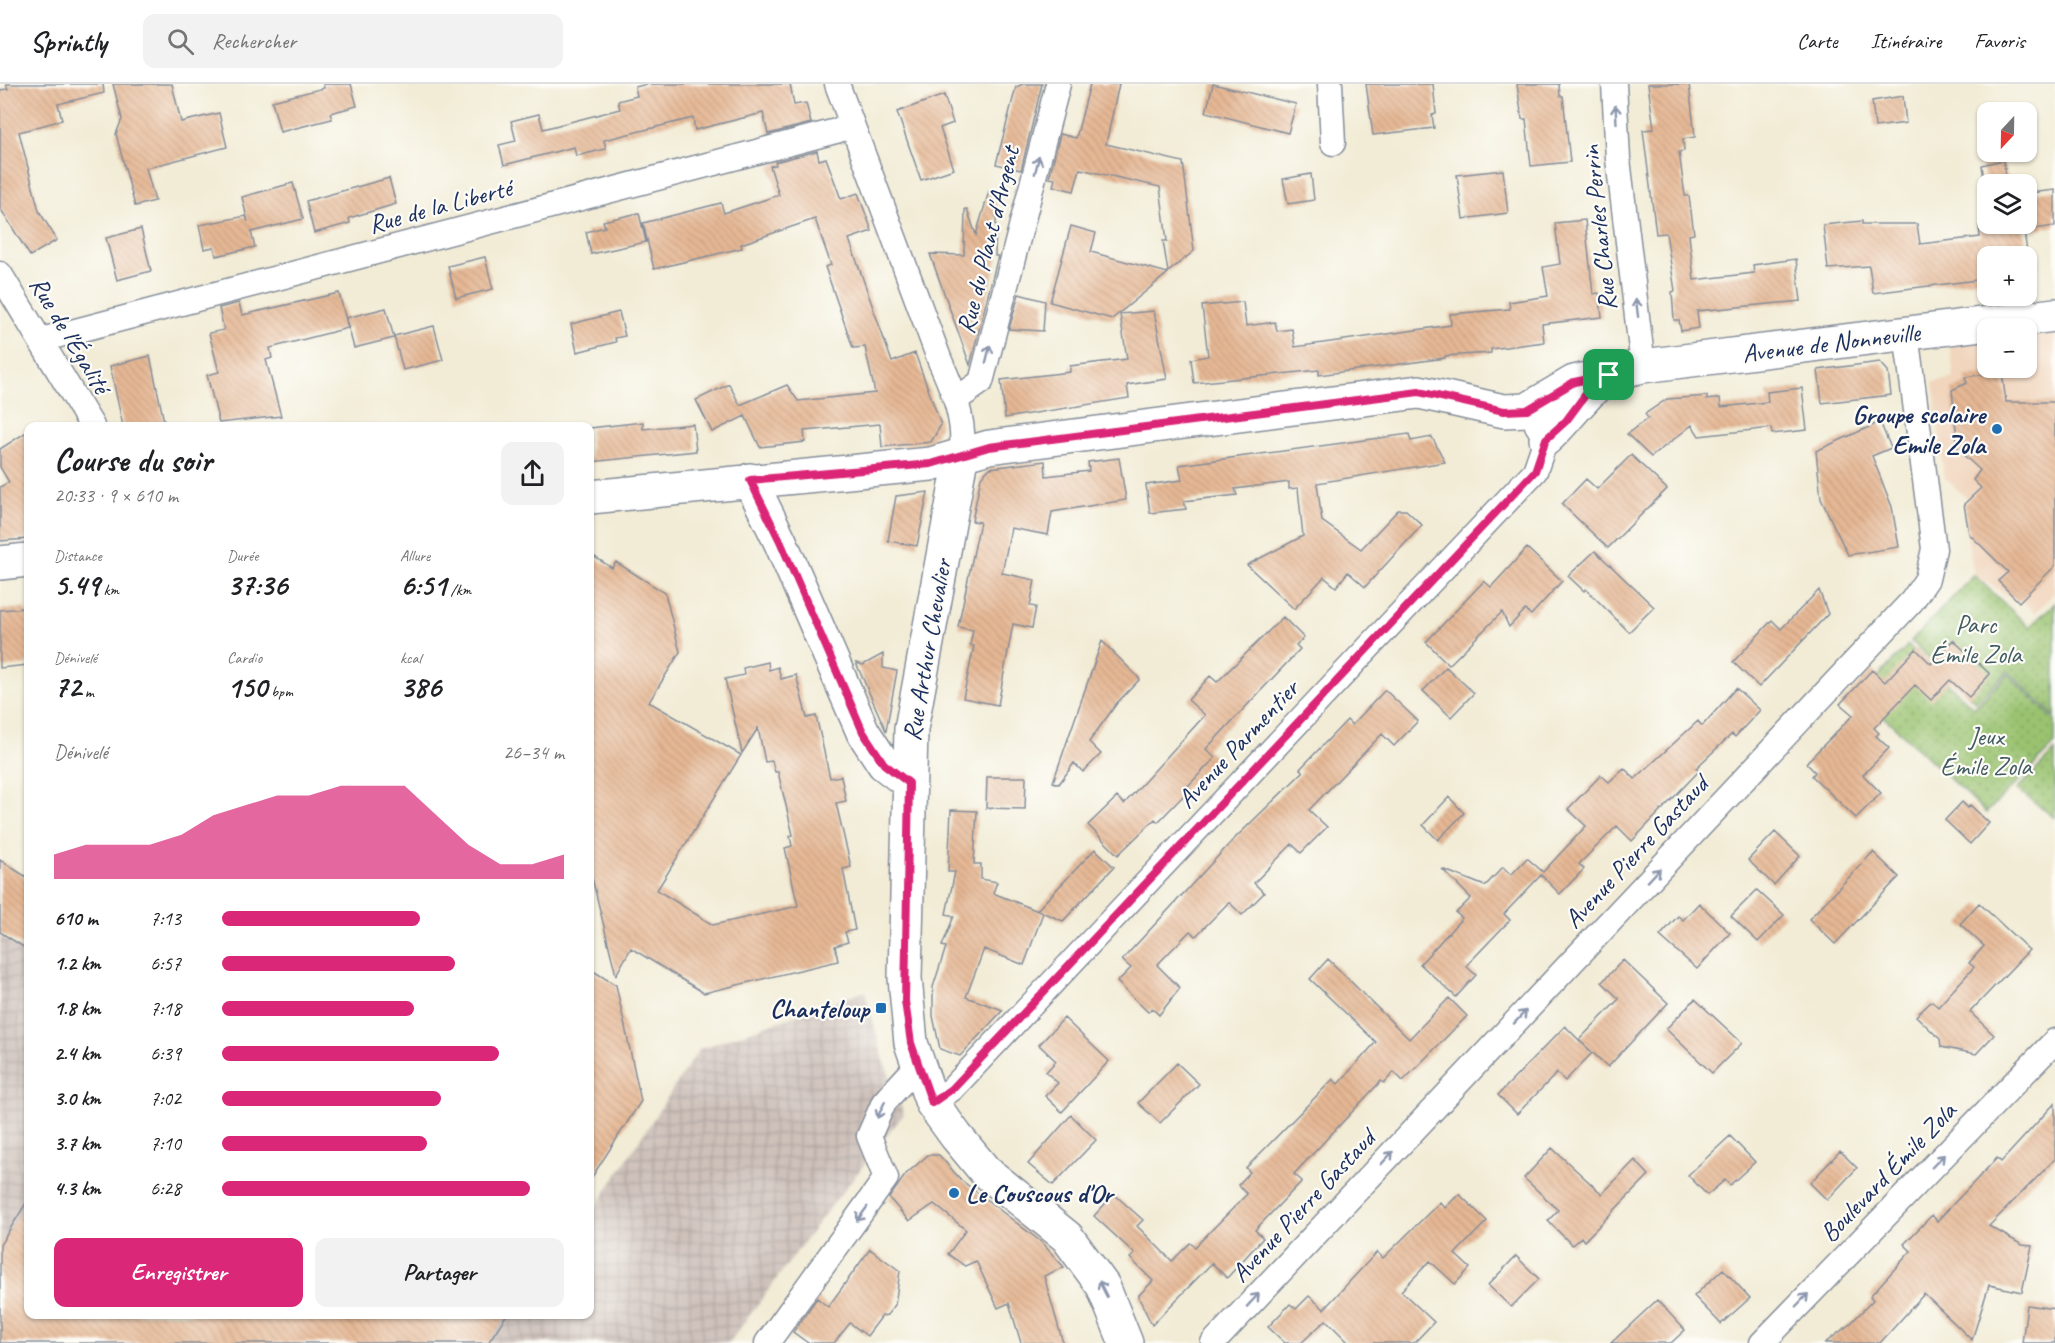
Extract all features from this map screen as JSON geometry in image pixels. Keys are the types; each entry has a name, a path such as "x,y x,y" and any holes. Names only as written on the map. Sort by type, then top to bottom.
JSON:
{"street":[{"name":"Rue Arthur Chevalier","path":"837,84 940,361 957,399 964,433 911,729 905,1001 911,1043 932,1103 970,1156 985,1171 1067,1237 1103,1286 1126,1343"},
{"name":"Rue du Plant d'Argent","path":"957,399 981,382 1058,84"},
{"path":"1330,84 1334,143"},
{"name":"Rue Charles Perrin","path":"1614,84 1618,159 1643,366"},
{"name":"Rue de la Liberté","path":"41,340 852,125"},
{"name":"Rue de l'Égalité","path":"0,274 90,422"},
{"name":"Avenue de Nonneville","path":"1527,410 1574,382 1643,366 2055,315"},
{"name":"Avenue Pierre Gastaud","path":"1213,1343 1912,601 1927,579 1934,549 1906,333"},
{"name":"Avenue de Nonneville","path":"1546,439 1566,421 1589,390 1609,375"},
{"path":"594,497 931,464 962,453 989,447 1419,392 1504,411 1527,410 1546,439"},
{"name":"Avenue Parmentier","path":"932,1103 952,1089 1535,471 1546,439"},
{"path":"750,480 780,541 863,732 884,764 909,783"},
{"path":"0,563 24,560"},
{"name":"Boulevard Émile Zola","path":"1762,1343 2055,1041"},
{"path":"767,1343 886,1178 869,1136 884,1102 918,1065"}],"shaded area":[{"name":"Groupe scolaire Emile Zola","path":"2055,331 2055,592 2035,613 2021,600 2019,602 1974,575 1964,504 1968,500 1944,477 1933,382 1954,378 1950,346 1977,342 1977,378 2037,378 2037,334"},
{"path":"0,936 24,951 24,1319 594,1319 594,1210 699,1049 865,991 883,1058 904,1114 821,1219 729,1343 0,1343"}],"green space":[{"name":"Parc Émile Zola","path":"1974,575 2029,627 2055,603 2055,717 2008,671 1976,702 1911,641"},
{"name":"Jeux Émile Zola","path":"1908,645 1974,708 2008,674 2055,720 2055,744 1986,813 1861,695"},
{"path":"2055,751 2055,818 2017,789"}],"building":[{"path":"6,84 103,84 104,93 58,104 62,120 19,132 39,211 57,240 30,256 0,208 0,90 8,89"},
{"path":"113,84 172,84 181,122 219,113 227,147 146,168 155,201 135,206 116,134 122,119"},
{"path":"323,84 351,84 357,106 330,113 332,119 280,132 272,101 324,88"},
{"path":"647,84 790,84 794,105 806,103 811,123 768,134 763,113 695,130 693,118 604,140 606,149 576,156 574,147 504,165 499,145 516,141 511,121 539,114 543,129 620,109 618,101 637,96 635,87"},
{"path":"1023,84 1042,84 1021,170 996,164 1016,87"},
{"path":"1090,84 1119,84 1106,144 1183,162 1194,251 1168,272 1163,241 1167,241 1160,187 1080,169 1074,191 1053,186 1055,179 1049,178 1060,134 1076,138"},
{"path":"1213,84 1296,104 1288,133 1206,112"},
{"path":"1366,84 1433,84 1436,114 1432,115 1434,128 1373,135"},
{"path":"1517,84 1559,84 1560,96 1563,96 1570,162 1531,166 1526,119 1522,119"},
{"path":"1648,84 1689,84 1695,137 1683,139 1684,151 1679,152 1685,196 1689,196 1694,234 1689,235 1694,280 1754,273 1753,265 1796,259 1801,301 1697,311 1699,328 1681,331 1679,320 1674,320 1672,292 1675,291 1666,233 1656,234 1643,130 1654,129"},
{"path":"944,95 953,123 940,128 954,169 921,180 897,112"},
{"path":"1903,96 1906,123 1875,127 1872,101"},
{"path":"817,151 819,160 826,158 841,199 858,193 872,231 849,239 892,362 915,353 941,425 931,442 882,447 880,424 804,431 805,442 760,447 745,416 712,432 696,400 729,384 740,405 787,385 798,401 875,393 865,347 853,348 825,267 831,265 815,219 741,244 742,248 654,269 643,223 721,203 724,213 779,195 770,166 776,165 775,162"},
{"path":"2003,162 2006,174 1983,174 1982,165"},
{"path":"1503,170 1508,213 1463,219 1457,175"},
{"path":"1311,174 1314,200 1288,204 1283,179"},
{"path":"389,178 396,204 349,218 350,223 314,233 306,201"},
{"path":"293,183 303,219 251,232 255,247 216,256 214,247 204,249 199,225 246,216 248,222 242,197"},
{"path":"2055,190 2055,226 2037,229 2037,192"},
{"path":"989,191 997,192 995,256 998,256 970,365 930,254 964,255 965,209 967,209 976,235"},
{"path":"639,213 646,242 591,254 586,232 605,227 603,221"},
{"path":"1585,220 1593,294 1599,293 1602,317 1542,324 1544,342 1491,349 1491,353 1445,356 1445,358 1319,375 1319,370 1194,383 1191,359 1208,356 1202,306 1243,302 1246,326 1275,322 1277,331 1292,329 1295,347 1451,325 1450,314 1510,309 1509,302 1548,296 1543,267 1560,264 1555,223"},
{"path":"1862,221 1862,224 1917,224 1920,244 1980,237 1980,234 2024,234 2026,246 1977,246 1977,280 1873,293 1869,266 1828,269 1823,225"},
{"path":"1071,226 1096,233 1091,252 1168,273 1112,319 1050,302"},
{"path":"141,229 151,271 117,280 106,238"},
{"path":"485,257 493,289 456,298 448,266"},
{"path":"339,293 348,328 270,348 272,358 266,360 281,416 219,422 207,375 219,372 209,333 224,330 219,308 239,303 242,315"},
{"path":"1019,294 1045,301 1043,331 1009,329"},
{"path":"386,308 394,338 354,348 346,318"},
{"path":"1154,311 1167,379 1127,385 1129,398 1005,418 1001,380 1070,372 1070,366 1127,359 1120,314"},
{"path":"619,312 625,336 615,338 616,342 577,352 571,324"},
{"path":"434,326 443,360 403,370 394,336"},
{"path":"150,356 164,422 122,422 110,366"},
{"path":"1880,362 1888,371 1891,395 1822,403 1818,370"},
{"name":"Groupe scolaire Emile Zola","path":"1977,375 1977,378 2003,378 2006,402 2055,402 2055,566 2019,602 1998,581 2008,572 1969,534 1964,504 1981,488 1973,480 1980,470 1958,450 1952,390 1967,383 1965,377"},
{"path":"1802,388 1807,430 1772,434 1771,428 1699,436 1692,425 1651,457 1627,434 1648,418 1645,414 1667,399 1707,396 1707,400 1720,398 1721,407 1768,402 1767,392"},
{"path":"643,422 643,429 693,424 696,451 594,462 594,428"},
{"path":"1880,422 1891,448 1872,456 1892,507 1899,547 1848,555 1821,499 1816,451"},
{"path":"24,434 24,539 0,541 0,487 9,482 0,467 0,449"},
{"path":"1409,434 1411,441 1432,437 1445,462 1317,483 1322,521 1361,549 1398,510 1406,510 1422,525 1365,587 1348,572 1336,587 1324,577 1294,609 1247,565 1303,536 1298,488 1289,489 1289,482 1235,489 1237,495 1184,501 1186,509 1150,513 1146,485 1182,480 1179,465"},
{"path":"1631,455 1667,489 1608,548 1562,504 1586,479 1597,489"},
{"path":"1119,458 1126,500 1052,512 1048,535 1011,528 1002,573 1035,580 1030,606 1036,607 1032,628 1013,624 998,705 963,698 974,646 970,645 973,630 958,627 980,522 972,521 981,477 990,468 1045,461 1046,476 1089,471 1088,462"},
{"path":"928,492 917,546 888,541 896,496"},
{"path":"1527,548 1562,581 1531,615 1525,610 1509,627 1502,612 1449,665 1426,642 1484,581 1491,587"},
{"path":"1595,551 1654,607 1629,632 1586,589 1584,591 1568,576"},
{"path":"594,557 612,568 616,562 665,593 680,652 649,702 741,755 657,890 713,925 798,906 785,848 792,846 790,836 793,835 778,772 775,772 772,761 765,762 758,728 742,753 725,679 744,675 743,668 768,662 769,670 778,667 781,679 796,675 807,718 816,716 830,778 841,776 846,801 836,803 851,867 843,869 855,930 845,932 848,942 835,946 838,961 704,993 631,948 616,975 594,886"},
{"path":"1819,590 1828,614 1759,687 1733,662 1772,620 1781,629"},
{"path":"24,608 24,665 0,668 0,610"},
{"path":"1283,617 1304,638 1296,645 1300,649 1206,749 1215,758 1184,790 1186,793 1158,822 1155,819 1118,855 1088,825 1117,797 1124,804 1205,715 1188,700 1210,676 1217,682"},
{"path":"1953,640 1990,674 1969,697 1950,680 1931,700 1915,685 1874,728 1879,733 1876,736 1889,748 1863,775 1881,793 1856,818 1812,776 1815,772 1806,763 1853,715 1840,704 1872,670 1885,682 1916,649 1931,664"},
{"path":"1102,641 1140,679 1117,703 1089,742 1101,754 1083,772 1074,763 1059,784 1053,782"},
{"path":"883,654 883,668 897,671 886,731 856,663 863,665"},
{"path":"1446,667 1474,693 1451,717 1423,691"},
{"path":"1736,688 1760,710 1735,737 1732,734 1696,768 1699,771 1632,841 1617,826 1579,864 1584,869 1560,894 1541,875 1504,914 1510,920 1466,966 1476,975 1456,997 1420,964 1462,918 1456,913 1471,898 1442,869 1485,886 1503,867 1511,875 1527,858 1543,872 1586,826 1568,809 1601,775 1609,782 1624,768 1635,779 1698,721 1702,726"},
{"path":"1385,690 1418,721 1394,746 1382,734 1309,810 1327,827 1301,853 1292,844 1254,883 1264,893 1242,915 1229,902 1196,936 1190,931 1157,965 1180,988 1159,1015 1152,1008 1148,1012 1117,982 1131,968 1122,960 1232,841 1303,772 1300,769 1347,720 1352,725"},
{"path":"987,777 1026,777 1025,809 986,808"},
{"path":"1449,797 1464,813 1438,840 1423,825"},
{"path":"1962,802 1968,808 1970,805 1989,823 1970,844 1945,820"},
{"path":"951,810 977,811 974,864 981,864 981,879 997,882 993,893 1043,913 1024,965 984,949 966,997 1003,1010 960,1056 940,1049 933,1016 933,987 946,947 942,946 954,916 946,914 955,872 948,872"},
{"path":"1775,832 1800,856 1774,885 1748,860"},
{"path":"1095,849 1114,867 1063,921 1037,910"},
{"path":"1873,852 1899,877 1835,944 1809,919"},
{"path":"0,860 24,875 24,947 0,932"},
{"path":"1757,890 1784,915 1758,942 1731,916"},
{"path":"1699,903 1730,933 1697,969 1660,936 1678,916 1683,920"},
{"path":"1979,903 2029,950 1970,1012 1994,1035 1976,1054 1941,1047 1940,1039 1916,1016 1932,1001 1938,1007 1974,967 1969,963 1984,946 1960,924"},
{"path":"1328,959 1409,1039 1449,998 1467,1016 1403,1081 1394,1072 1384,1083 1381,1081 1294,1174 1302,1181 1255,1230 1263,1238 1227,1278 1212,1263 1152,1325 1138,1296 1153,1281 1130,1258 1135,1254 1094,1216 1114,1194 1143,1220 1137,1226 1172,1261 1190,1243 1195,1247 1247,1194 1238,1185 1250,1172 1246,1168 1333,1079 1338,1084 1376,1042 1310,979"},
{"path":"1623,960 1668,1003 1608,1067 1579,1040 1619,999 1602,982"},
{"path":"594,971 616,985 641,1101 594,1174"},
{"path":"1695,999 1742,1043 1712,1073 1666,1029"},
{"path":"1064,1018 1109,1061 1062,1112 1045,1096 1058,1083 1046,1072 1056,1061 1039,1045"},
{"path":"1565,1026 1592,1053 1565,1081 1557,1073 1517,1114 1498,1095"},
{"path":"1177,1063 1199,1084 1160,1123 1138,1103"},
{"path":"2055,1103 2055,1159 1989,1226 2022,1245 2032,1246 2022,1292 1989,1285 1972,1340 1924,1294 1880,1343 1825,1343 1850,1324 1873,1300 1870,1296 1911,1251 1904,1244 1932,1215 1937,1221 1997,1158 2001,1162"},
{"path":"1071,1115 1096,1140 1053,1185 1028,1164"},
{"path":"1730,1136 1755,1162 1730,1185 1725,1180 1707,1195 1688,1175"},
{"path":"1552,1148 1602,1194 1635,1160 1649,1175 1584,1241 1581,1237 1572,1245 1548,1221 1558,1210 1524,1178"},
{"path":"1840,1151 1857,1168 1827,1200 1810,1183"},
{"path":"928,1155 939,1155 961,1180 1040,1241 1064,1267 1044,1276 1063,1343 1021,1343 1009,1303 998,1308 976,1261 965,1266 948,1254 966,1230 934,1204 909,1221 889,1198 906,1174"},
{"path":"1459,1194 1487,1221 1455,1254 1470,1268 1455,1284 1430,1261 1401,1291 1434,1322 1414,1343 1349,1343 1326,1320 1301,1343 1285,1343 1268,1327 1290,1304 1296,1309 1309,1296 1324,1309 1377,1252 1383,1258 1440,1202 1445,1208"},
{"path":"24,1206 24,1319 504,1319 488,1343 0,1343 0,1245"},
{"path":"870,1249 900,1271 895,1305 887,1315 882,1316 867,1336 850,1323 834,1343 808,1343 793,1332 817,1298 828,1307"},
{"path":"1516,1256 1539,1279 1511,1307 1488,1285"},
{"path":"1723,1269 1750,1298 1721,1324 1694,1296"},
{"path":"1657,1300 1685,1330 1671,1343 1611,1343"},
{"path":"2027,1305 2055,1309 2055,1343 2022,1343"}],"place":[{"name":"Groupe scolaire Emile Zola","path":"1997,429"},
{"name":"Chanteloup","path":"881,1008"},
{"name":"Le Couscous d'Or","path":"954,1193"}],"route":[{"path":"1609,375 1589,390 1566,421 1546,439 1535,471 952,1089 932,1103 911,1043 905,1001 909,783 884,764 863,732 780,541 750,480 931,464 962,453 989,447 1218,420 1419,392 1504,411 1527,410 1574,382 1609,375"}]}
